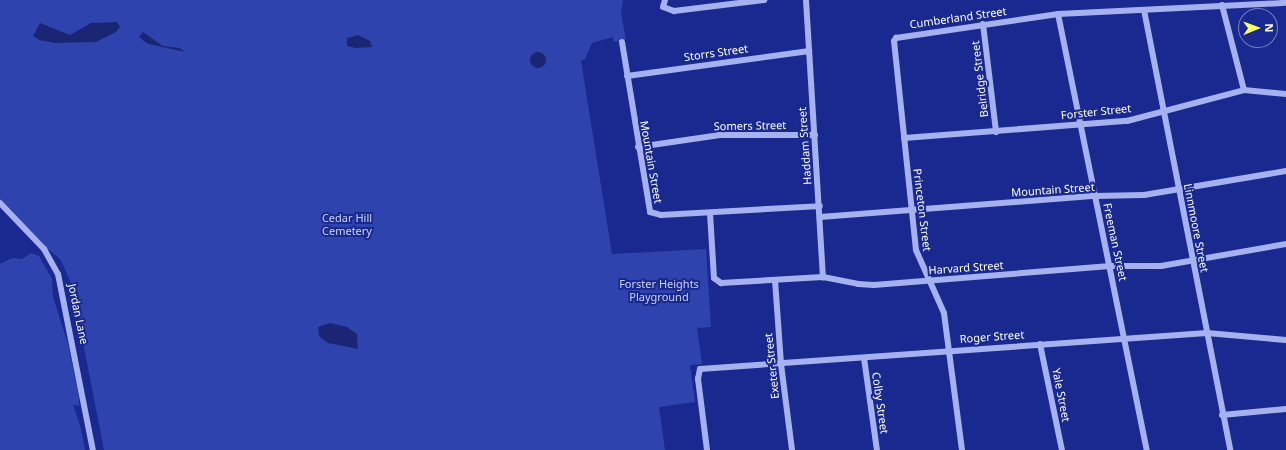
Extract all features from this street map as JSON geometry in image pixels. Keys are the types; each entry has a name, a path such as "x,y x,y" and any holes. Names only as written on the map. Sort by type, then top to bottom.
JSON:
{"street":[{"path":"665,0 663,7 674,11 764,0"},
{"name":"Haddam Street","path":"806,0 820,206 823,277"},
{"name":"Cumberland Street","path":"896,38 1058,14 1286,2"},
{"path":"1222,5 1244,90"},
{"name":"Linnmoore Street","path":"1144,10 1230,450"},
{"name":"Freeman Street","path":"1058,14 1148,450"},
{"name":"Belridge Street","path":"983,24 996,132"},
{"name":"Princeton Street","path":"896,38 894,41 916,250 944,313 962,450"},
{"name":"Mountain Street","path":"622,42 638,147 650,212 661,215 820,206"},
{"name":"Storrs Street","path":"627,76 809,51"},
{"name":"Forster Street","path":"904,138 1127,121 1244,90 1286,94"},
{"name":"Somers Street","path":"638,147 720,135 815,136"},
{"name":"Mountain Street","path":"820,217 1179,191 1286,171"},
{"name":"Jordan Lane","path":"0,203 44,249 58,274 69,319 93,450"},
{"name":"Harvard Street","path":"710,213 715,281 721,283 823,277 858,284 930,281 1110,266 1161,266 1286,244"},
{"name":"Exeter Street","path":"775,280 781,364 792,450"},
{"name":"Roger Street","path":"707,450 698,379 700,370 1207,333 1286,340"},
{"name":"Yale Street","path":"1040,344 1062,450"},
{"name":"Colby Street","path":"864,358 877,450"},
{"path":"1222,415 1286,409"}],"green space":[{"name":"Cedar Hill Cemetery","path":"0,0 623,0 621,13 626,40 614,42 613,37 592,43 585,59 581,61 612,254 706,249 711,327 697,328 702,364 690,365 695,402 659,407 665,450 104,450 72,286 61,260 0,208"},
{"path":"31,253 39,256 52,279 53,297 68,344 79,398 79,406 73,405 80,425 85,450 0,450 0,264 12,258 22,259"}],"shaded area":[{"path":"117,22 120,27 116,32 96,42 55,43 39,40 33,36 40,23 70,35 91,23"},
{"path":"143,32 163,46 179,48 186,52 148,44 139,37"},
{"path":"358,35 370,41 372,47 356,48 347,46 347,38"},
{"path":"535,52 541,52 546,57 544,66 541,68 535,68 530,63 530,57"},
{"path":"330,323 347,327 357,334 358,349 328,343 319,336 318,327"}],"park label":[{"name":"Forster Heights Playground","path":"659,291"}]}
